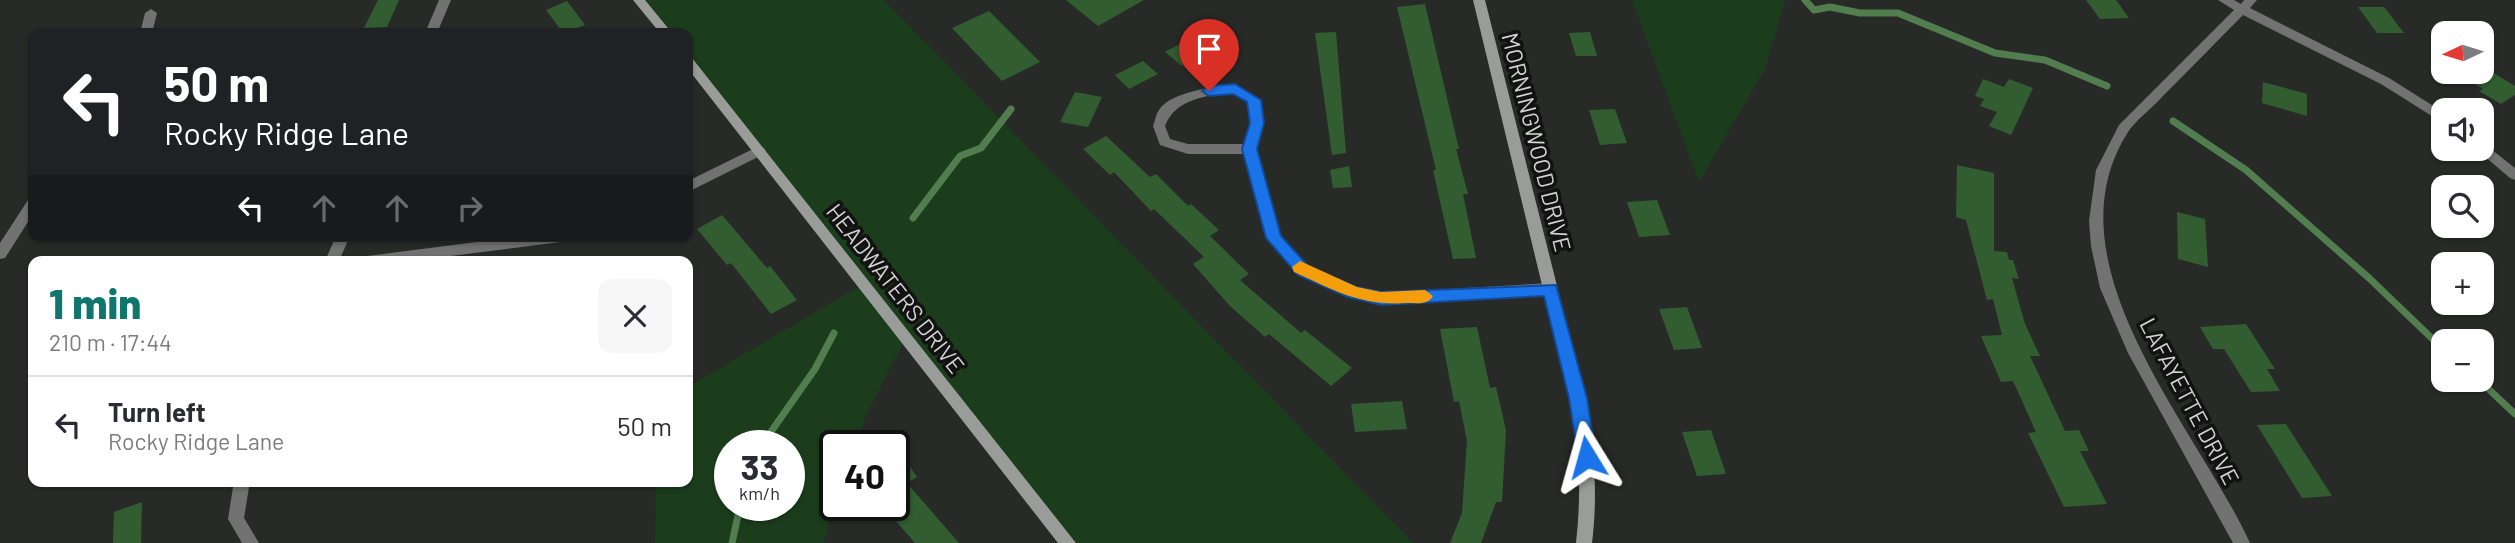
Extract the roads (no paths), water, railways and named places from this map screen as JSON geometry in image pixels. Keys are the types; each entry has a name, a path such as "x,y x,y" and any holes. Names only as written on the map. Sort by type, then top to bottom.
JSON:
{"street":[{"path":"433,28 445,0"},
{"path":"639,0 662,28"},
{"name":"MORNINGWOOD DRIVE","path":"1479,0 1585,438 1590,501 1584,543"},
{"path":"2224,0 2246,5 2385,81 2431,110"},
{"name":"LAFAYETTE DRIVE","path":"2242,543 2135,353 2107,288 2096,221 2103,170 2124,128 2246,5"},
{"path":"147,28 151,13"},
{"name":"HEADWATERS DRIVE","path":"693,67 1068,543"},
{"path":"1249,149 1188,149 1165,142 1159,126 1165,110 1180,101 1209,91 1235,89 1254,100 1257,123 1249,149 1274,238 1303,271 1353,292 1381,299 1550,289"},
{"path":"693,184 759,151"},
{"path":"2494,157 2515,175"},
{"path":"0,254 28,212"},
{"path":"407,256 520,242"},
{"path":"241,487 236,519 251,543"}],"waterway":[{"path":"1805,0 1814,10 1830,7 1860,13 1898,13 1995,53 2045,60 2107,86"},
{"path":"913,218 960,156 981,148 1011,109"},
{"path":"2173,121 2246,170 2369,278 2431,337"},
{"path":"772,430 815,369 834,333"},
{"path":"2492,392 2515,414"},
{"path":"732,543 737,521"}]}
